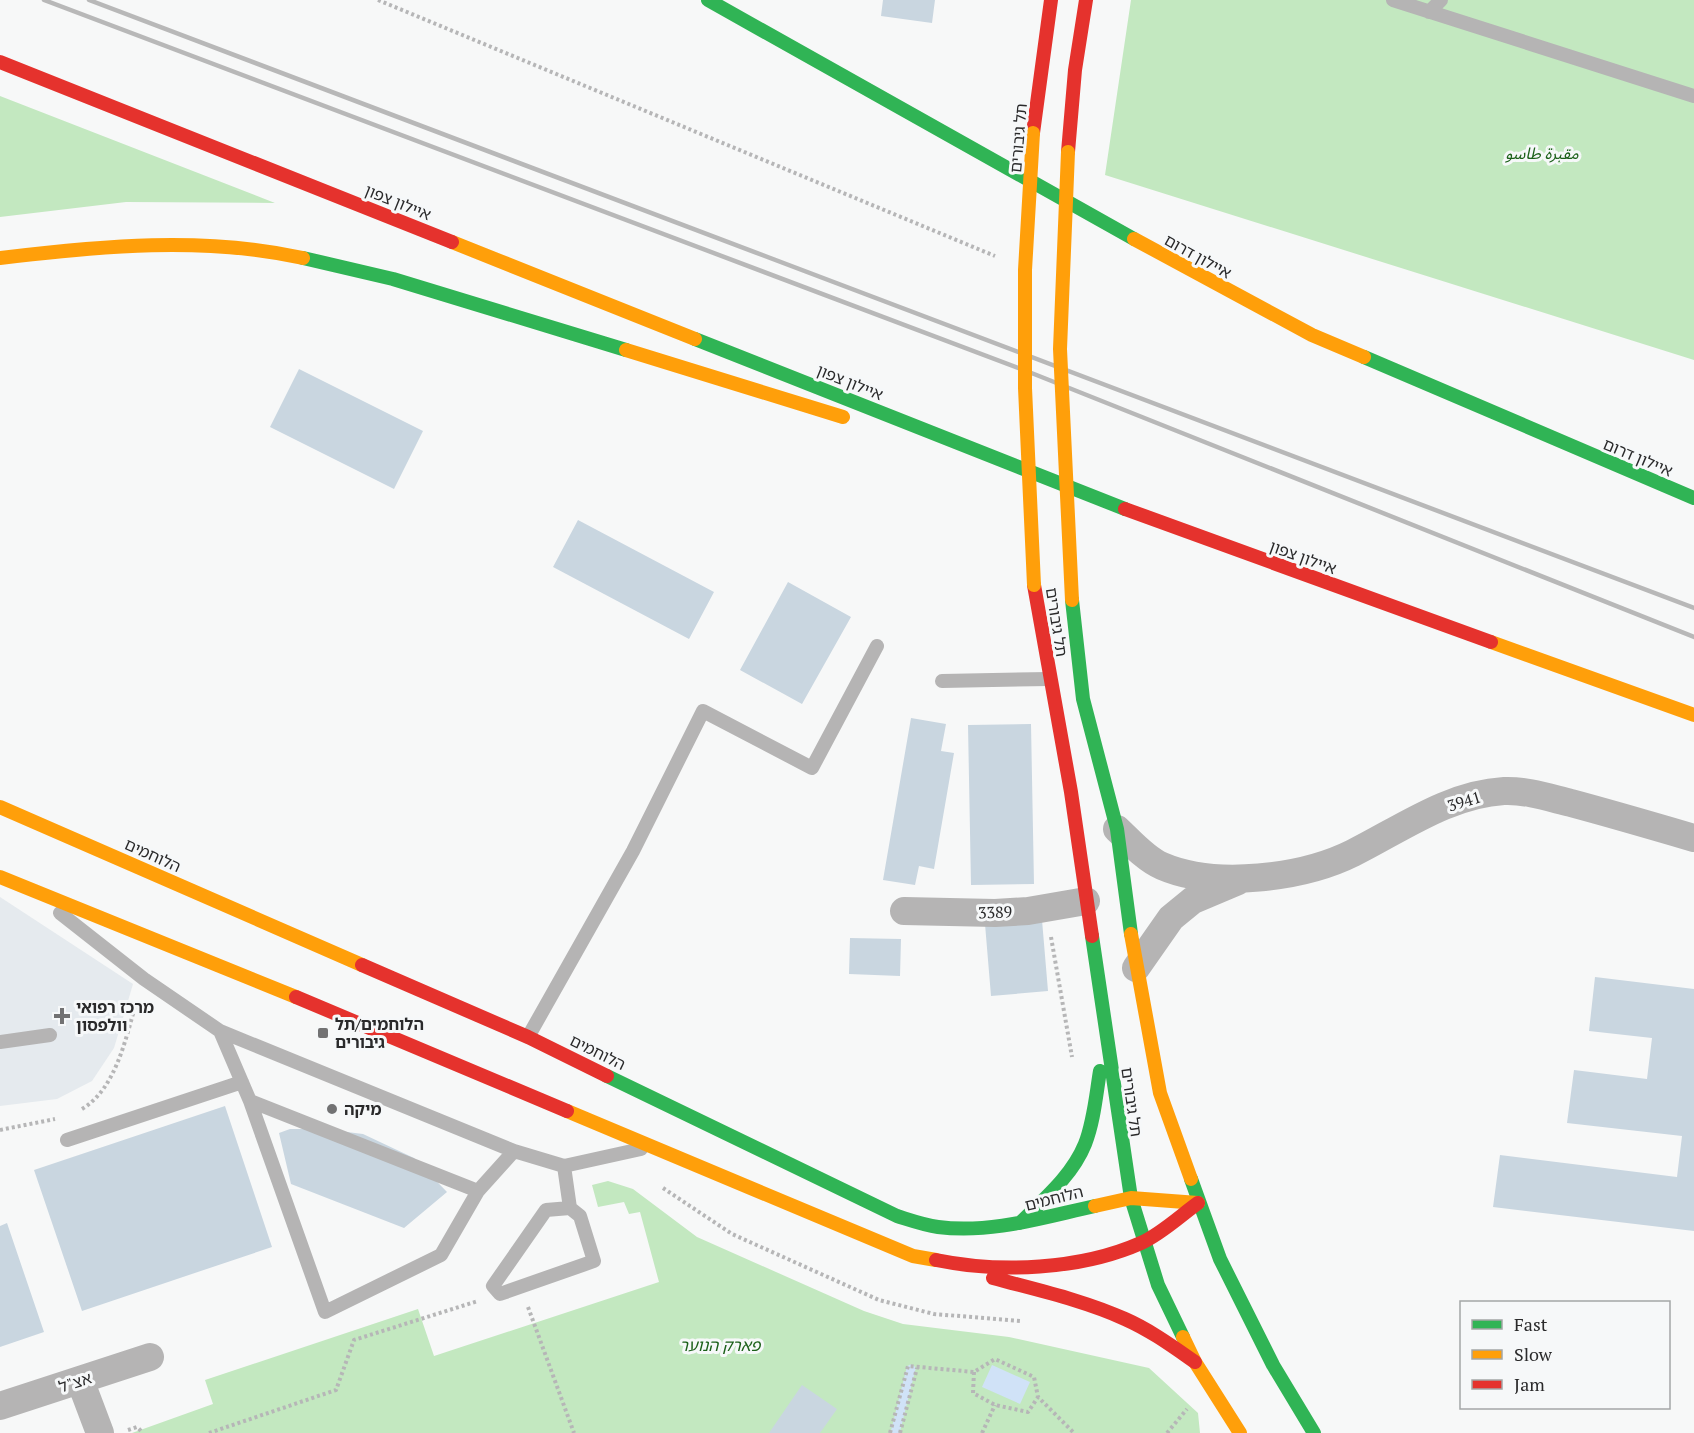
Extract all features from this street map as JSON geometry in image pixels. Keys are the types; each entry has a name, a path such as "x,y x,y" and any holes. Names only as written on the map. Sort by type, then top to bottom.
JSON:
{"main road":[{"name":"איילון דרום","path":"708,0 1197,274 1312,335 1694,498"},
{"name":"תל גיבורים","path":"1051,0 1033,133 1025,270 1025,387 1034,585 1071,792 1131,1198 1143,1242"},
{"name":"תל גיבורים","path":"1086,0 1075,70 1068,152 1060,349 1071,600 1083,699 1117,829 1136,968 1160,1093 1198,1203"},
{"name":"איילון צפון","path":"0,62 1141,516 1694,715"},
{"path":"0,258 89,248 200,244 292,256 393,279 854,421"},
{"path":"889,431 1060,483"},
{"name":"הלוחמים","path":"0,807 528,1037 897,1216 937,1227 976,1228 1020,1223 1131,1198 1198,1203"},
{"path":"0,877 193,954 913,1256 1083,1302 1145,1329 1195,1362"},
{"path":"1020,1223 1070,1169 1085,1145 1091,1126 1106,1030"},
{"path":"913,1256 975,1268 1019,1268 1104,1256 1143,1242 1198,1203 1220,1259 1273,1365 1314,1433"},
{"path":"1143,1242 1158,1285 1195,1362 1240,1433"}],"street":[{"name":"3941","path":"1117,829 1162,866 1193,874 1243,879 1284,875 1315,868 1352,854 1419,817 1468,797 1505,791 1536,794 1694,838"},
{"name":"3941","path":"1136,968 1171,918 1193,900 1243,879"},
{"name":"3389","path":"904,911 995,913 1029,911 1086,901"},
{"name":"אצ\"ל","path":"0,1406 150,1357"},
{"path":"80,1380 100,1433"}],"lane":[{"path":"1393,0 1694,96"},
{"path":"1429,12 1441,0"},
{"path":"528,1037 633,851 703,711 812,768 877,646"},
{"path":"942,681 1049,679"},
{"path":"28,888 144,979 220,1031 514,1151 564,1166 649,1147"},
{"path":"220,1031 250,1101 325,1312 441,1255 478,1191 514,1151"},
{"path":"0,1042 50,1035"},
{"path":"67,1140 242,1082"},
{"path":"250,1101 478,1191"},
{"path":"564,1166 570,1208 580,1216 594,1261 500,1294 493,1286 546,1210 570,1208"}],"path":[{"path":"378,0 988,253"},
{"path":"1049,926 1066,1029"},
{"path":"75,1112 85,1107 103,1089 118,1060 144,979"},
{"path":"0,1130 64,1117"},
{"path":"659,1186 732,1234 879,1300 934,1314 1032,1323"},
{"path":"520,1287 574,1433"},
{"path":"209,1433 336,1390 354,1340 500,1294"},
{"path":"890,1433 908,1366 974,1372 995,1359 1034,1377 1038,1397 1074,1433"},
{"path":"900,1433 917,1368"},
{"path":"974,1372 973,1393 995,1405 1028,1412 1038,1397"},
{"path":"982,1433 995,1405"}],"shaded area":[{"name":"מרכז רפואי וולפסון","path":"0,897 133,984 114,1048 92,1081 57,1099 0,1106"}],"green space":[{"name":"مقبرة طاسو","path":"1131,0 1694,0 1694,360 1105,175"},
{"path":"0,96 275,203 126,202 0,217"},
{"name":"פארק הנוער","path":"608,1181 633,1189 697,1237 864,1311 903,1324 1009,1337 1149,1368 1198,1413 1200,1433 132,1433 213,1404 205,1380 418,1309 434,1356 659,1282 640,1212 629,1214 624,1202 598,1207 592,1185"}],"water":[{"path":"992,1365 1030,1382 1020,1404 982,1387"}],"building":[{"path":"883,0 935,0 932,23 881,16"},
{"path":"299,369 423,431 394,489 270,427"},
{"path":"578,520 714,592 689,639 553,567"},
{"path":"788,582 851,617 802,704 740,670"},
{"path":"911,718 946,724 941,751 954,753 934,869 919,866 915,885 883,880"},
{"path":"1031,724 1034,884 971,885 968,725"},
{"path":"1042,920 1048,991 991,996 985,924"},
{"path":"850,938 901,939 900,976 849,974"},
{"path":"1595,977 1694,989 1694,1231 1493,1207 1500,1155 1677,1177 1682,1136 1567,1123 1574,1070 1647,1079 1652,1038 1589,1031"},
{"path":"225,1106 272,1247 82,1311 34,1170"},
{"path":"290,1129 323,1129 363,1134 414,1158 447,1192 404,1228 291,1184 279,1133"},
{"path":"7,1223 44,1332 0,1347 0,1226"},
{"path":"802,1385 837,1409 820,1433 769,1433"}],"waterway":[{"path":"895,1433 911,1369"}],"railway":[{"path":"44,0 1034,374 1694,637"},
{"path":"89,0 1694,608"}],"traffic: fast":[{"path":"708,0 1134,239"},
{"path":"303,258 393,279 626,350"},
{"path":"695,339 1125,509"},
{"path":"1364,357 1694,498"},
{"path":"1072,600 1083,699 1117,829 1131,934"},
{"path":"1092,936 1131,1198 1158,1285 1183,1337"},
{"path":"1020,1223 1057,1187 1079,1156 1091,1126 1100,1071"},
{"path":"607,1076 897,1216 922,1224 958,1229 998,1226 1095,1206"},
{"path":"1191,1179 1220,1259 1273,1365 1314,1433"}],"traffic: slow":[{"path":"1033,133 1025,270 1025,388 1034,585"},
{"path":"1068,152 1060,349 1072,600"},
{"path":"1134,239 1312,335 1364,357"},
{"path":"452,242 695,339"},
{"path":"0,258 152,245 228,247 303,258"},
{"path":"626,350 843,417"},
{"path":"1491,642 1694,715"},
{"path":"0,807 362,965"},
{"path":"0,877 296,997"},
{"path":"1131,934 1160,1093 1191,1179"},
{"path":"567,1111 913,1256 936,1260"},
{"path":"1095,1206 1131,1198 1198,1203"},
{"path":"1183,1337 1195,1362 1240,1433"}],"traffic: jam":[{"path":"1033,133 1051,0"},
{"path":"1068,152 1075,70 1086,0"},
{"path":"0,62 452,242"},
{"path":"1125,509 1491,642"},
{"path":"1034,585 1071,792 1092,936"},
{"path":"362,965 528,1037 607,1076"},
{"path":"296,997 567,1111"},
{"path":"936,1260 986,1267 1013,1267 1066,1264 1092,1259 1141,1243 1163,1230 1198,1203"},
{"path":"993,1278 1109,1312 1143,1328 1195,1362"}],"place":[{"name":"מרכז רפואי וולפסון","path":"62,1016"},
{"name":"הלוחמים/תל גיבורים","path":"323,1033"},
{"name":"מיקה","path":"332,1109"}]}
